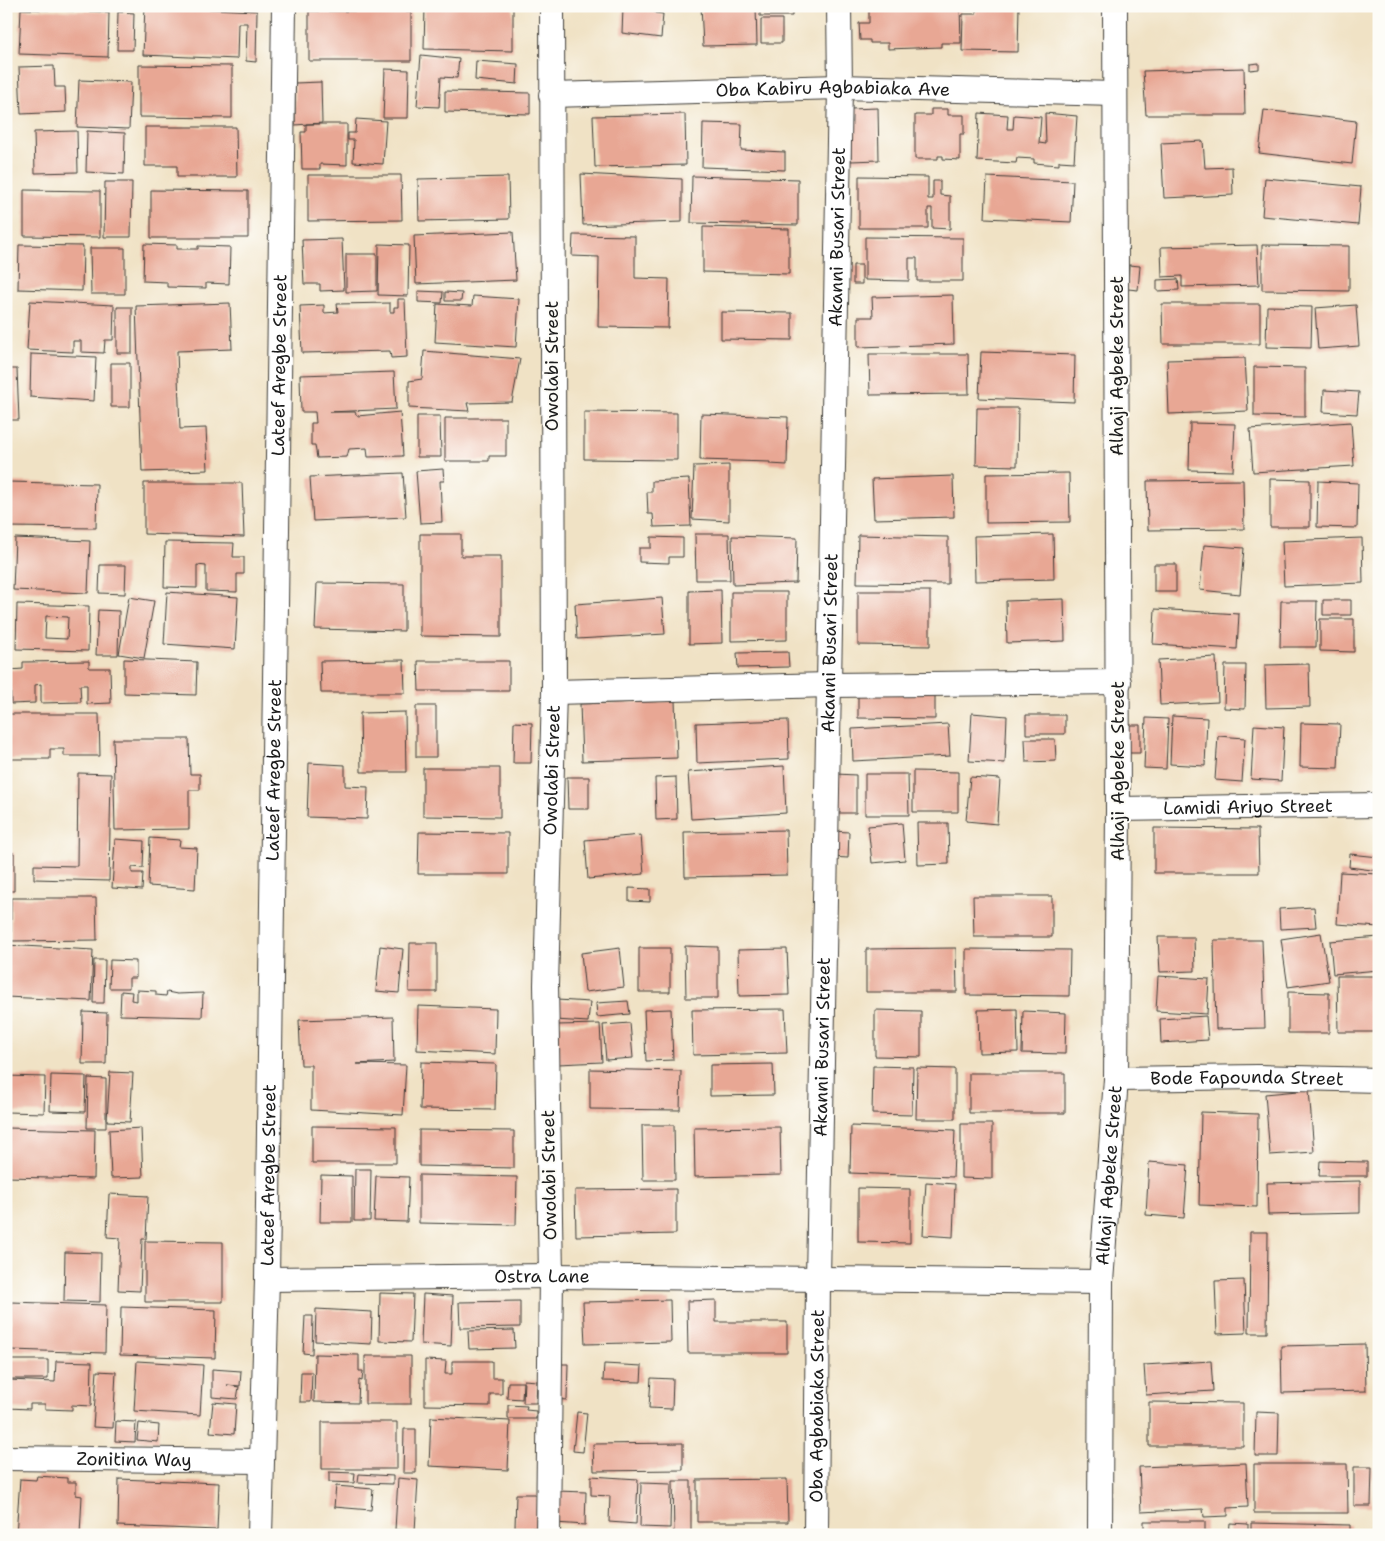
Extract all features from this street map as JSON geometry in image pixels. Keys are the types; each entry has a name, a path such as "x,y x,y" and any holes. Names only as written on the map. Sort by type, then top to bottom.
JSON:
{"street":[{"name":"Lateef Aregbe Street","path":"260,1535 260,1461 267,1278 284,6"},
{"name":"Owolabi Street","path":"548,1535 551,1276 546,985 554,692 552,6"},
{"name":"Akanni Busari Street","path":"818,1279 840,87 839,6"},
{"name":"Alhaji Agbeke Street","path":"1100,1535 1101,1282 1116,1079 1119,682 1115,6"},
{"name":"Oba Kabiru Agbabiaka Ave","path":"551,94 840,87 1115,94"},
{"path":"554,692 830,685 1119,682"},
{"name":"Lamidi Ariyo Street","path":"1118,809 1379,805"},
{"name":"Bode Fapounda Street","path":"1116,1079 1258,1077 1379,1080"},
{"name":"Ostra Lane","path":"267,1278 551,1276 1101,1282"},
{"name":"Oba Agbabiaka Street","path":"816,1535 818,1279"},
{"name":"Zonitina Way","path":"6,1458 260,1461"}],"building":[{"path":"145,6 257,11 256,62 246,61 247,23 238,23 237,59 143,55"},
{"path":"425,6 513,6 513,51 424,49"},
{"path":"631,6 656,6 655,13 663,14 661,38 622,33 623,8"},
{"path":"701,6 756,6 757,45 703,46"},
{"path":"760,6 792,6 792,16 760,16"},
{"path":"869,6 960,6 961,43 941,43 941,47 888,49 888,43 870,43 870,40 860,40 859,23 869,23"},
{"path":"976,6 1019,6 1018,52 962,51 963,14 976,14"},
{"path":"21,9 109,12 108,57 19,54"},
{"path":"309,11 411,11 411,61 309,61"},
{"path":"118,12 134,13 133,50 117,50"},
{"path":"761,19 782,19 782,43 761,43"},
{"path":"421,55 459,59 457,78 441,77 439,107 417,106"},
{"path":"476,61 518,64 517,84 475,80"},
{"path":"1259,63 1259,69 1250,70 1250,64"},
{"path":"139,65 232,66 232,118 139,117"},
{"path":"54,66 55,87 65,87 66,112 21,114 19,67"},
{"path":"1244,68 1245,115 1146,115 1143,71"},
{"path":"385,69 409,70 408,118 383,118"},
{"path":"79,80 131,82 129,129 77,127"},
{"path":"321,82 322,123 295,125 295,83"},
{"path":"445,91 530,93 530,114 445,112"},
{"path":"878,108 879,160 851,161 850,109"},
{"path":"931,109 948,109 948,115 964,115 964,134 960,134 960,160 943,159 943,156 938,156 938,159 915,159 915,115 931,115"},
{"path":"1264,110 1356,121 1352,164 1259,153"},
{"path":"979,113 1008,115 1007,129 1013,129 1014,115 1041,117 1039,143 1046,144 1045,113 1077,116 1074,162 1059,161 1059,165 1034,163 1034,159 1017,158 1016,163 977,161"},
{"path":"685,114 686,165 595,167 593,116"},
{"path":"356,119 386,121 383,164 353,162 354,140 348,140 348,133 355,133"},
{"path":"703,123 742,124 741,150 785,152 785,170 702,167"},
{"path":"306,124 347,124 347,165 320,164 320,169 302,169 301,132 306,132"},
{"path":"145,127 236,127 237,177 177,177 177,166 145,166"},
{"path":"77,131 78,172 35,173 34,132"},
{"path":"87,131 125,133 124,174 86,172"},
{"path":"1203,141 1205,168 1232,167 1233,195 1164,198 1161,143"},
{"path":"581,174 682,179 682,222 583,225"},
{"path":"308,175 401,175 402,220 308,221"},
{"path":"692,176 798,179 798,225 691,223"},
{"path":"859,176 928,177 928,199 933,199 933,181 940,181 940,195 950,196 950,229 932,228 932,208 928,208 928,228 859,228"},
{"path":"508,177 509,219 419,221 418,179"},
{"path":"987,177 1073,181 1071,222 985,218"},
{"path":"1265,178 1361,187 1358,225 1262,216"},
{"path":"105,182 132,182 131,237 104,237"},
{"path":"24,190 100,191 100,237 24,236"},
{"path":"151,190 248,191 248,238 151,238"},
{"path":"703,227 789,229 789,274 703,272"},
{"path":"513,232 516,280 416,284 414,236"},
{"path":"573,235 635,236 635,278 669,279 668,328 598,327 599,257 572,256"},
{"path":"865,237 963,238 963,281 917,281 917,258 909,258 909,281 865,280"},
{"path":"342,239 344,290 320,291 320,284 304,284 302,240"},
{"path":"144,244 177,245 177,249 198,249 198,246 230,247 229,284 206,283 206,288 167,287 167,282 143,281"},
{"path":"379,244 409,245 408,296 378,295"},
{"path":"19,245 83,246 82,291 18,289"},
{"path":"1257,245 1259,285 1182,287 1182,276 1162,277 1161,247"},
{"path":"1262,245 1349,246 1349,291 1262,290"},
{"path":"90,248 125,248 125,294 91,294"},
{"path":"346,254 377,254 377,291 346,292"},
{"path":"853,265 862,265 862,284 853,284"},
{"path":"1129,265 1140,266 1138,290 1128,289"},
{"path":"1178,279 1179,290 1157,291 1157,280"},
{"path":"418,291 443,292 442,303 418,302"},
{"path":"445,292 462,293 461,301 445,301"},
{"path":"953,295 954,344 858,347 858,317 873,317 872,297"},
{"path":"473,296 519,299 516,347 435,342 437,304 472,306"},
{"path":"398,299 405,299 407,357 391,358 390,351 302,353 300,306 324,305 324,313 338,312 337,304 390,303 390,312 394,312 394,307 398,307"},
{"path":"30,301 114,305 113,340 105,340 104,353 81,352 81,341 73,341 73,352 27,350"},
{"path":"230,303 232,349 177,351 180,429 206,428 208,470 142,472 136,306"},
{"path":"1162,304 1260,304 1260,344 1163,344"},
{"path":"1356,305 1359,346 1318,349 1315,308"},
{"path":"1267,306 1312,307 1311,348 1266,347"},
{"path":"117,307 132,307 132,353 117,353"},
{"path":"721,312 792,313 792,340 721,339"},
{"path":"424,351 520,359 512,402 467,403 469,411 409,408 409,381 422,379"},
{"path":"981,352 1075,355 1074,402 979,398"},
{"path":"31,354 96,357 94,401 30,397"},
{"path":"869,354 968,354 969,394 870,395"},
{"path":"1245,358 1248,411 1169,414 1167,360"},
{"path":"111,363 130,363 130,407 111,407"},
{"path":"1254,367 1305,368 1305,417 1254,416"},
{"path":"6,369 17,369 19,420 6,420"},
{"path":"394,372 396,409 329,412 355,412 357,416 400,412 403,456 368,457 367,448 349,449 347,457 317,458 315,445 311,445 311,423 316,423 315,412 301,412 300,375"},
{"path":"1324,390 1359,392 1357,414 1323,412"},
{"path":"977,408 1018,408 1017,466 976,465"},
{"path":"584,412 677,413 677,460 584,459"},
{"path":"701,414 788,417 787,465 770,464 770,462 700,460"},
{"path":"417,416 440,416 441,457 417,457"},
{"path":"445,418 506,418 506,456 489,456 489,461 445,461"},
{"path":"1351,422 1354,466 1253,472 1250,429"},
{"path":"1190,423 1235,424 1233,471 1189,470"},
{"path":"729,465 729,521 692,519 694,466"},
{"path":"443,469 444,481 440,481 442,522 420,523 416,471"},
{"path":"403,473 406,517 313,521 310,477"},
{"path":"1069,473 1070,522 986,523 986,474"},
{"path":"953,476 954,517 874,519 872,479"},
{"path":"689,479 691,526 654,527 653,514 648,514 647,492 652,492 652,481"},
{"path":"1270,479 1310,480 1310,527 1270,527"},
{"path":"1243,480 1244,529 1148,530 1147,481"},
{"path":"1318,481 1358,483 1357,528 1317,527"},
{"path":"8,482 97,484 96,528 8,527"},
{"path":"144,483 242,483 244,537 144,534"},
{"path":"420,534 461,534 461,556 501,556 501,637 420,636"},
{"path":"695,534 729,534 730,580 696,580"},
{"path":"1053,534 1054,579 975,581 974,536"},
{"path":"858,535 948,537 948,584 857,583"},
{"path":"732,536 797,538 796,583 733,585"},
{"path":"651,537 683,538 683,557 669,557 669,563 639,562 639,548 651,548"},
{"path":"15,538 90,541 88,593 13,590"},
{"path":"1362,538 1363,583 1284,586 1282,541"},
{"path":"165,542 234,543 233,557 244,557 244,574 237,574 237,592 206,591 206,566 197,565 197,588 164,587"},
{"path":"1204,545 1244,548 1240,594 1200,590"},
{"path":"1154,564 1176,564 1176,592 1154,592"},
{"path":"100,565 126,565 125,594 99,593"},
{"path":"317,583 404,584 404,631 315,629"},
{"path":"721,590 722,643 689,644 689,591"},
{"path":"858,591 930,591 930,646 858,645"},
{"path":"167,592 238,597 235,649 164,644"},
{"path":"731,592 787,592 787,640 731,641"},
{"path":"129,597 154,601 144,658 119,654"},
{"path":"662,598 665,634 577,639 575,604"},
{"path":"1064,599 1065,641 1007,643 1006,601"},
{"path":"1323,600 1351,600 1351,615 1323,615"},
{"path":"1281,601 1317,601 1316,647 1280,647"},
{"path":"17,604 89,606 88,651 16,649","holes":["46,616 68,617 67,639 45,638"]},
{"path":"1155,609 1239,614 1237,649 1153,644"},
{"path":"98,610 119,611 118,655 96,655"},
{"path":"1320,619 1354,619 1354,652 1320,651"},
{"path":"788,652 789,667 738,668 737,653"},
{"path":"1216,657 1218,702 1160,705 1158,660"},
{"path":"124,659 197,662 196,695 124,693"},
{"path":"404,660 405,693 321,693 320,661"},
{"path":"89,661 89,668 110,668 111,703 87,704 87,685 80,685 81,702 41,703 41,684 35,685 35,703 11,704 10,670 23,669 23,662"},
{"path":"418,661 509,661 509,691 419,691"},
{"path":"1309,664 1310,707 1266,708 1265,665"},
{"path":"1225,665 1246,665 1245,709 1224,708"},
{"path":"858,688 935,689 935,719 858,718"},
{"path":"675,701 677,758 582,761 580,704"},
{"path":"416,706 436,706 436,757 416,757"},
{"path":"405,712 406,772 361,772 360,713"},
{"path":"972,713 1007,716 1005,763 969,761"},
{"path":"8,714 99,714 100,756 64,756 64,749 50,749 50,759 9,759"},
{"path":"1026,715 1065,715 1065,734 1026,734"},
{"path":"1172,716 1207,718 1205,766 1170,764"},
{"path":"1146,718 1168,719 1166,769 1144,768"},
{"path":"788,720 789,759 697,763 696,723"},
{"path":"514,722 532,723 531,763 513,763"},
{"path":"1301,723 1340,724 1338,768 1300,767"},
{"path":"948,724 950,756 853,761 852,729"},
{"path":"1119,725 1140,725 1140,753 1119,753"},
{"path":"1254,725 1284,727 1281,781 1251,779"},
{"path":"1218,736 1245,738 1242,782 1215,780"},
{"path":"113,739 189,739 190,774 200,774 200,790 189,790 189,829 115,830"},
{"path":"1025,739 1055,739 1056,761 1026,762"},
{"path":"309,763 345,765 345,786 368,787 367,819 307,817"},
{"path":"784,766 786,813 691,819 688,772"},
{"path":"423,768 500,768 500,817 423,816"},
{"path":"913,771 958,772 958,812 913,812"},
{"path":"78,773 111,774 109,881 34,879 34,865 77,866"},
{"path":"836,774 856,775 856,813 835,813"},
{"path":"865,774 908,774 909,815 865,815"},
{"path":"567,777 589,777 589,809 568,809"},
{"path":"676,777 677,819 656,820 655,778"},
{"path":"970,777 1000,779 997,824 966,821"},
{"path":"902,823 905,860 872,863 868,826"},
{"path":"917,823 948,823 949,864 918,865"},
{"path":"1154,828 1258,829 1259,873 1154,873"},
{"path":"786,830 787,875 685,877 684,832"},
{"path":"832,831 849,832 848,858 831,857"},
{"path":"419,832 508,833 508,874 418,874"},
{"path":"641,835 644,874 588,879 585,840"},
{"path":"150,838 180,840 179,847 197,848 195,889 148,886"},
{"path":"115,839 144,841 143,868 132,867 132,873 143,873 142,890 112,888"},
{"path":"6,853 14,853 14,891 6,891"},
{"path":"1350,854 1379,857 1379,871 1349,867"},
{"path":"1340,872 1379,874 1379,927 1337,924"},
{"path":"629,888 650,889 650,902 629,901"},
{"path":"973,896 1052,896 1052,937 974,937"},
{"path":"11,898 96,898 97,940 11,941"},
{"path":"6,903 9,903 9,937 6,936"},
{"path":"1314,907 1316,927 1280,929 1279,909"},
{"path":"1321,933 1329,981 1288,987 1281,939"},
{"path":"1158,937 1194,937 1195,971 1160,972"},
{"path":"1379,937 1379,970 1333,974 1330,941"},
{"path":"1214,940 1262,940 1265,1028 1216,1029"},
{"path":"410,943 437,943 437,992 409,992"},
{"path":"6,945 93,950 91,1001 6,997"},
{"path":"380,946 403,949 399,993 376,991"},
{"path":"685,946 718,947 718,998 686,998"},
{"path":"620,948 624,987 585,992 581,953"},
{"path":"639,948 670,948 670,992 639,992"},
{"path":"956,948 957,992 866,992 866,949"},
{"path":"787,949 789,995 739,996 738,950"},
{"path":"966,949 1070,950 1069,996 966,995"},
{"path":"94,960 105,960 104,1003 93,1003"},
{"path":"110,960 136,961 136,978 129,978 129,988 109,988"},
{"path":"1158,976 1209,979 1207,1014 1156,1011"},
{"path":"1337,976 1379,976 1379,1032 1338,1032"},
{"path":"137,990 156,991 156,995 166,996 167,992 177,994 203,993 202,1017 120,1015 121,991 132,992 131,1000 137,1001"},
{"path":"1288,992 1329,993 1329,1033 1288,1033"},
{"path":"557,1000 590,1002 588,1022 555,1020"},
{"path":"628,1001 630,1014 597,1017 596,1003"},
{"path":"418,1006 496,1009 495,1054 417,1050"},
{"path":"671,1009 673,1060 646,1061 644,1010"},
{"path":"785,1009 787,1053 693,1055 692,1010"},
{"path":"1017,1009 1018,1052 979,1053 978,1010"},
{"path":"875,1010 921,1011 921,1057 875,1056"},
{"path":"1023,1011 1066,1013 1065,1054 1022,1053"},
{"path":"83,1012 107,1013 106,1064 82,1064"},
{"path":"1206,1016 1208,1040 1161,1043 1160,1019"},
{"path":"393,1017 394,1062 356,1064 406,1065 403,1115 311,1110 311,1065 301,1065 299,1020"},
{"path":"630,1023 633,1058 606,1060 603,1025"},
{"path":"600,1024 602,1062 558,1064 557,1025"},
{"path":"421,1062 496,1064 495,1110 420,1109"},
{"path":"773,1064 774,1095 710,1096 710,1065"},
{"path":"873,1066 913,1067 912,1115 872,1114"},
{"path":"917,1068 955,1069 955,1119 916,1119"},
{"path":"590,1069 681,1071 680,1110 590,1109"},
{"path":"110,1072 133,1073 130,1122 107,1121"},
{"path":"969,1073 1065,1073 1065,1113 969,1113"},
{"path":"51,1075 86,1076 85,1112 50,1111"},
{"path":"6,1076 45,1077 44,1113 6,1112"},
{"path":"88,1078 106,1079 106,1128 87,1128"},
{"path":"1309,1090 1314,1152 1270,1155 1265,1094"},
{"path":"1201,1112 1258,1114 1257,1207 1199,1205"},
{"path":"961,1124 992,1124 992,1179 961,1178"},
{"path":"642,1125 674,1125 675,1180 643,1180"},
{"path":"312,1126 396,1127 396,1163 312,1163"},
{"path":"851,1126 955,1130 953,1177 850,1173"},
{"path":"780,1127 781,1175 695,1177 694,1128"},
{"path":"6,1128 95,1130 94,1179 6,1177"},
{"path":"141,1128 143,1177 111,1178 109,1130"},
{"path":"419,1130 514,1131 514,1168 419,1166"},
{"path":"1320,1161 1367,1162 1367,1176 1319,1176"},
{"path":"1149,1162 1188,1165 1184,1218 1146,1215"},
{"path":"355,1169 371,1169 370,1221 354,1221"},
{"path":"321,1175 352,1176 352,1222 320,1222"},
{"path":"419,1175 517,1177 516,1225 419,1223"},
{"path":"376,1176 409,1177 407,1222 374,1221"},
{"path":"1360,1181 1360,1213 1268,1215 1267,1183"},
{"path":"926,1182 955,1184 953,1237 923,1235"},
{"path":"858,1188 910,1189 910,1243 858,1242"},
{"path":"676,1189 676,1234 576,1236 575,1190"},
{"path":"109,1194 148,1196 146,1239 142,1239 140,1291 118,1290 120,1238 107,1237"},
{"path":"1250,1232 1268,1232 1267,1333 1249,1333"},
{"path":"145,1241 223,1242 223,1302 145,1302"},
{"path":"65,1252 101,1253 100,1302 64,1301"},
{"path":"1244,1280 1246,1333 1217,1334 1215,1281"},
{"path":"380,1293 413,1294 411,1342 379,1341"},
{"path":"423,1294 453,1296 451,1346 421,1344"},
{"path":"670,1300 671,1342 585,1344 583,1302"},
{"path":"716,1300 716,1322 787,1322 787,1353 688,1353 687,1301"},
{"path":"520,1301 520,1327 460,1328 459,1302"},
{"path":"11,1302 106,1305 105,1353 11,1350"},
{"path":"121,1307 216,1310 215,1358 120,1355"},
{"path":"316,1309 372,1312 371,1344 315,1341"},
{"path":"305,1316 313,1316 312,1354 303,1353"},
{"path":"514,1330 515,1348 469,1349 468,1331"},
{"path":"1365,1344 1366,1391 1282,1393 1281,1346"},
{"path":"315,1354 359,1355 359,1371 363,1371 362,1381 359,1380 358,1403 314,1402"},
{"path":"365,1356 411,1356 411,1404 365,1404"},
{"path":"8,1360 48,1360 48,1379 6,1379"},
{"path":"425,1360 446,1361 445,1374 452,1374 452,1361 492,1361 492,1378 502,1378 502,1394 490,1394 490,1406 425,1405"},
{"path":"56,1361 92,1362 91,1406 72,1405 72,1410 45,1409 45,1404 30,1404 30,1409 8,1408 9,1380 55,1382"},
{"path":"137,1361 203,1365 200,1415 134,1411"},
{"path":"1211,1361 1213,1391 1146,1395 1144,1365"},
{"path":"553,1364 568,1364 567,1400 553,1399"},
{"path":"604,1364 642,1366 641,1382 603,1381"},
{"path":"212,1369 241,1371 240,1386 227,1385 239,1387 237,1399 212,1397"},
{"path":"97,1371 116,1372 113,1428 93,1427"},
{"path":"301,1372 312,1372 311,1402 300,1402"},
{"path":"651,1378 673,1379 672,1409 649,1408"},
{"path":"524,1380 537,1381 536,1403 523,1403"},
{"path":"508,1382 523,1382 522,1399 507,1398"},
{"path":"213,1402 236,1404 234,1434 210,1432"},
{"path":"1149,1402 1243,1403 1243,1446 1149,1446"},
{"path":"508,1405 527,1406 526,1410 536,1411 536,1419 508,1419"},
{"path":"577,1412 587,1413 583,1452 573,1451"},
{"path":"1256,1412 1279,1413 1278,1456 1255,1456"},
{"path":"431,1417 510,1421 508,1470 429,1466"},
{"path":"116,1421 136,1422 135,1442 115,1441"},
{"path":"322,1422 397,1422 397,1469 322,1469"},
{"path":"139,1423 159,1425 158,1442 137,1440"},
{"path":"404,1429 416,1429 416,1473 403,1473"},
{"path":"683,1443 683,1470 594,1471 593,1444"},
{"path":"1246,1463 1248,1507 1228,1508 1228,1516 1204,1517 1203,1509 1141,1512 1139,1467"},
{"path":"1254,1464 1347,1464 1348,1513 1254,1513"},
{"path":"1354,1467 1372,1467 1371,1506 1354,1506"},
{"path":"329,1472 355,1473 354,1483 329,1482"},
{"path":"359,1474 393,1476 393,1484 358,1483"},
{"path":"37,1476 67,1478 67,1482 76,1482 76,1495 82,1496 80,1535 16,1535 20,1479 36,1480"},
{"path":"591,1476 638,1479 636,1524 609,1522 610,1496 591,1495"},
{"path":"398,1478 418,1480 415,1531 395,1530"},
{"path":"119,1479 219,1483 217,1530 118,1526"},
{"path":"787,1479 788,1522 697,1522 697,1480"},
{"path":"673,1481 691,1481 691,1535 674,1535"},
{"path":"641,1483 671,1484 670,1528 640,1527"},
{"path":"336,1486 373,1489 371,1510 334,1507"},
{"path":"556,1491 586,1492 585,1525 555,1523"},
{"path":"516,1494 538,1494 537,1528 515,1527"},
{"path":"1144,1521 1205,1521 1205,1535 1144,1535"},
{"path":"1230,1523 1248,1524 1248,1535 1229,1535"},
{"path":"1251,1523 1350,1525 1350,1535 1251,1535"}]}
